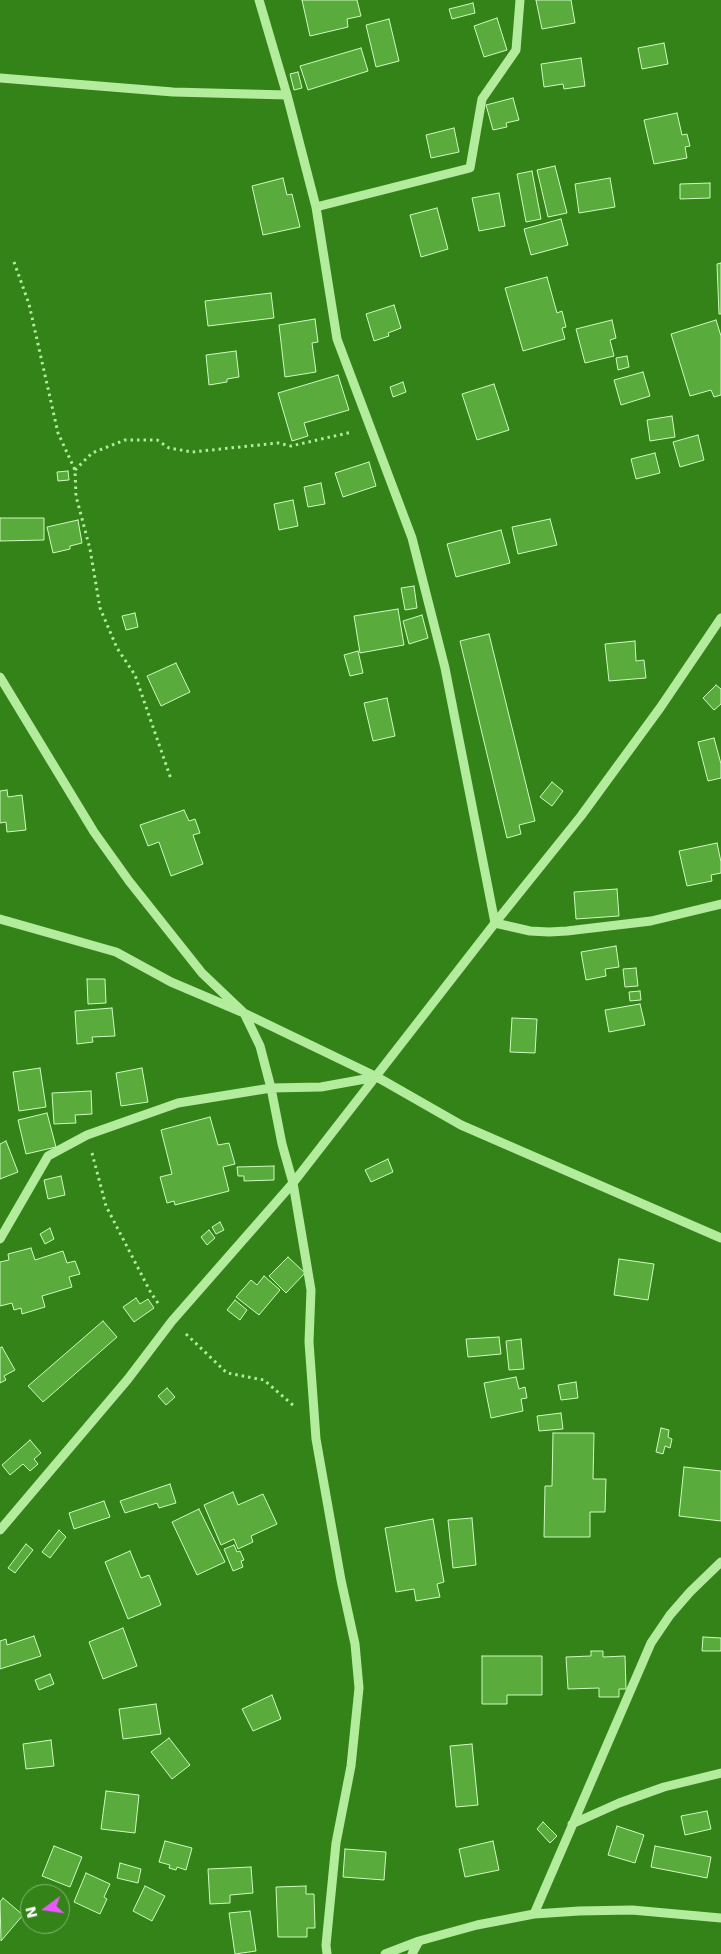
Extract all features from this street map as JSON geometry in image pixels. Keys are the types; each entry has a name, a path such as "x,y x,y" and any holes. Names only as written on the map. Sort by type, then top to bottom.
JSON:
{"street":[{"path":"259,0 287,95 316,207 338,339 412,538 445,668 496,923"},
{"path":"316,207 470,168 482,99 516,50 520,0"},
{"path":"0,78 173,92 287,95"},
{"path":"0,1530 128,1379 178,1314 293,1183 604,784 660,708 721,618"},
{"path":"0,677 94,832 129,881 202,973 244,1013 260,1046 271,1088 282,1144 293,1183 311,1290 309,1342 316,1439 340,1580 355,1644 359,1688 351,1766 336,1843 326,1944 328,1954"},
{"path":"496,923 530,931 567,931 650,920 721,904"},
{"path":"0,919 116,952 171,982 244,1013 376,1077 460,1124 721,1238"},
{"path":"0,1239 48,1156 87,1135 178,1103 271,1088 321,1087 376,1077"},
{"path":"534,1914 651,1643 670,1614 721,1562"},
{"path":"572,1824 664,1787 721,1773"},
{"path":"385,1954 419,1941 477,1925 534,1914 632,1910 721,1918"},
{"path":"412,1954 419,1941"}],"path":[{"path":"14,262 28,304 58,433 76,470 76,496 90,549 100,608 117,648 135,675 171,779"},
{"path":"76,470 92,453 125,440 157,440 169,448 192,452 278,443 291,446 372,428"}],"building":[{"path":"302,0 357,0 361,16 347,19 348,27 310,36"},
{"path":"536,0 571,0 575,23 542,29"},
{"path":"473,3 475,13 452,19 449,9"},
{"path":"497,18 507,50 484,57 474,26"},
{"path":"389,19 399,61 376,67 366,25"},
{"path":"664,43 668,64 642,69 638,48"},
{"path":"361,48 368,71 308,90 300,66"},
{"path":"581,58 585,86 564,89 563,84 544,87 541,64"},
{"path":"298,72 302,88 294,90 290,74"},
{"path":"513,98 519,120 506,123 507,127 493,130 486,105"},
{"path":"677,113 682,135 687,134 690,146 685,147 687,158 654,164 644,120"},
{"path":"454,128 459,152 431,158 426,135"},
{"path":"555,166 567,213 548,217 537,170"},
{"path":"532,171 541,219 526,222 517,174"},
{"path":"283,178 287,195 292,194 300,227 263,235 252,186"},
{"path":"610,178 615,207 579,213 575,184"},
{"path":"710,183 710,198 680,199 680,184"},
{"path":"499,193 505,226 479,231 472,198"},
{"path":"437,208 448,249 421,257 410,215"},
{"path":"561,219 568,245 531,255 524,229"},
{"path":"721,263 721,314 719,314 717,264"},
{"path":"547,277 557,313 562,311 566,327 562,328 565,339 523,351 505,288"},
{"path":"271,293 274,318 208,326 205,301"},
{"path":"394,305 401,328 388,333 389,336 374,341 366,314"},
{"path":"315,319 318,342 312,343 316,372 285,377 279,325"},
{"path":"612,320 616,338 610,340 614,356 585,363 576,329"},
{"path":"716,320 721,336 721,395 714,397 711,390 690,396 671,334"},
{"path":"236,351 239,377 227,379 227,382 209,385 206,355"},
{"path":"627,356 629,367 618,370 616,358"},
{"path":"643,372 650,396 621,405 614,380"},
{"path":"338,375 349,410 304,423 308,436 292,441 278,393"},
{"path":"403,382 406,392 393,397 390,387"},
{"path":"494,384 509,430 477,440 462,394"},
{"path":"672,416 675,437 650,441 647,420"},
{"path":"698,435 704,460 680,467 673,442"},
{"path":"655,453 660,473 636,479 631,459"},
{"path":"369,462 376,486 343,497 335,473"},
{"path":"68,471 69,480 58,481 57,472"},
{"path":"321,483 325,504 308,507 304,487"},
{"path":"293,500 298,526 279,530 274,504"},
{"path":"0,518 44,518 44,540 0,541"},
{"path":"550,519 557,545 518,554 512,527"},
{"path":"78,520 82,543 70,546 70,549 53,553 47,527"},
{"path":"501,530 510,563 456,577 447,544"},
{"path":"414,586 417,608 405,610 401,588"},
{"path":"398,609 404,645 360,653 354,616"},
{"path":"135,613 138,627 126,630 122,616"},
{"path":"422,615 428,638 409,644 403,621"},
{"path":"489,634 535,821 519,825 521,834 507,838 460,641"},
{"path":"635,641 636,661 644,660 646,678 609,681 605,644"},
{"path":"358,651 363,673 350,676 344,655"},
{"path":"176,663 190,692 161,706 147,676"},
{"path":"716,685 721,689 721,704 714,710 703,698"},
{"path":"387,698 395,736 373,741 364,703"},
{"path":"714,738 721,764 721,778 708,781 698,742"},
{"path":"552,782 563,791 552,806 540,797"},
{"path":"7,790 8,797 22,795 26,830 7,832 6,822 0,823 0,791"},
{"path":"184,810 189,821 195,819 200,833 193,835 203,864 171,876 159,842 148,846 140,825"},
{"path":"717,843 721,873 711,875 712,881 687,886 679,851"},
{"path":"617,889 619,916 576,919 574,892"},
{"path":"616,946 619,967 605,969 606,976 586,980 581,952"},
{"path":"636,968 638,986 625,987 623,969"},
{"path":"87,979 105,979 106,1003 88,1004"},
{"path":"640,991 641,1000 630,1001 629,992"},
{"path":"640,1004 645,1025 609,1032 605,1010"},
{"path":"112,1008 115,1036 92,1037 93,1042 77,1044 75,1011"},
{"path":"512,1018 537,1019 535,1053 510,1052"},
{"path":"40,1068 46,1107 19,1111 13,1072"},
{"path":"142,1068 148,1102 121,1106 116,1073"},
{"path":"91,1091 92,1114 75,1115 76,1123 54,1124 52,1093"},
{"path":"47,1113 56,1147 26,1154 18,1120"},
{"path":"210,1117 218,1145 229,1143 235,1164 223,1167 229,1191 175,1205 174,1201 167,1203 160,1177 172,1174 161,1130"},
{"path":"6,1141 18,1172 0,1179 0,1144"},
{"path":"388,1159 393,1172 371,1182 365,1170"},
{"path":"274,1166 274,1180 244,1181 244,1176 238,1176 237,1167"},
{"path":"61,1176 65,1195 48,1199 44,1180"},
{"path":"220,1222 224,1230 216,1234 212,1227"},
{"path":"50,1228 54,1239 45,1244 40,1234"},
{"path":"209,1230 215,1238 207,1245 201,1237"},
{"path":"31,1248 35,1260 63,1251 67,1263 75,1261 80,1274 69,1277 72,1287 42,1296 45,1307 22,1314 21,1308 14,1310 12,1303 0,1306 0,1262 9,1260 8,1254"},
{"path":"288,1257 305,1273 286,1293 269,1276"},
{"path":"619,1259 654,1264 648,1300 614,1295"},
{"path":"264,1276 280,1290 259,1315 236,1297 251,1280 257,1285"},
{"path":"136,1298 140,1304 148,1299 154,1308 134,1322 123,1307"},
{"path":"235,1300 247,1310 240,1320 227,1310"},
{"path":"103,1321 117,1337 43,1402 28,1386"},
{"path":"499,1337 501,1354 468,1357 466,1339"},
{"path":"521,1339 524,1369 509,1370 506,1341"},
{"path":"2,1347 15,1370 4,1376 6,1380 0,1383 0,1348"},
{"path":"516,1377 519,1389 525,1387 527,1398 521,1399 523,1411 491,1418 484,1383"},
{"path":"576,1382 578,1398 561,1400 558,1385"},
{"path":"167,1388 175,1397 166,1405 158,1396"},
{"path":"561,1413 563,1429 539,1431 537,1416"},
{"path":"661,1428 669,1430 668,1437 672,1439 670,1448 665,1446 663,1454 656,1452"},
{"path":"553,1433 594,1433 593,1479 606,1479 605,1512 590,1512 590,1537 544,1537 545,1486 552,1486"},
{"path":"30,1440 41,1453 34,1459 38,1464 30,1471 23,1464 10,1475 2,1465"},
{"path":"684,1467 721,1471 721,1521 679,1516"},
{"path":"170,1484 176,1503 159,1508 157,1503 125,1513 120,1501"},
{"path":"233,1492 238,1505 263,1494 277,1524 251,1536 253,1542 238,1549 234,1539 221,1545 204,1505"},
{"path":"104,1501 110,1517 74,1529 69,1513"},
{"path":"199,1509 225,1562 197,1575 172,1522"},
{"path":"472,1518 476,1565 453,1568 448,1520"},
{"path":"433,1519 444,1582 437,1584 440,1597 416,1601 414,1589 396,1592 385,1528"},
{"path":"59,1530 66,1537 50,1558 42,1552"},
{"path":"26,1544 33,1550 15,1573 8,1568"},
{"path":"234,1545 237,1552 240,1551 244,1560 241,1561 243,1567 233,1571 224,1549"},
{"path":"130,1551 141,1578 149,1575 161,1605 128,1619 105,1562"},
{"path":"123,1628 137,1666 103,1679 89,1642"},
{"path":"34,1636 41,1656 0,1669 0,1641 6,1639 7,1645"},
{"path":"703,1637 721,1638 721,1651 702,1651"},
{"path":"591,1651 603,1651 603,1657 625,1656 626,1689 619,1689 619,1697 599,1697 599,1688 568,1689 566,1657 591,1656"},
{"path":"482,1656 542,1656 542,1695 507,1695 507,1704 482,1704"},
{"path":"50,1674 54,1684 39,1690 35,1680"},
{"path":"272,1695 281,1719 253,1731 242,1709"},
{"path":"156,1704 161,1734 123,1739 119,1709"},
{"path":"169,1738 190,1765 172,1779 151,1752"},
{"path":"51,1740 54,1766 26,1769 23,1744"},
{"path":"472,1744 478,1805 456,1807 450,1746"},
{"path":"106,1791 139,1795 135,1833 101,1829"},
{"path":"707,1811 711,1829 685,1835 681,1816"},
{"path":"543,1822 557,1836 550,1843 537,1829"},
{"path":"617,1826 644,1835 635,1863 608,1855"},
{"path":"165,1841 192,1848 186,1870 177,1867 176,1870 169,1868 170,1865 159,1862"},
{"path":"493,1841 499,1870 465,1877 459,1849"},
{"path":"54,1846 82,1857 70,1887 70,1884 62,1884 42,1876"},
{"path":"655,1846 711,1857 707,1878 651,1867"},
{"path":"345,1849 386,1852 384,1880 343,1877"},
{"path":"120,1863 141,1869 138,1883 117,1878"},
{"path":"251,1867 253,1893 230,1895 230,1903 210,1904 208,1869"},
{"path":"86,1873 110,1884 104,1897 107,1899 100,1914 74,1902"},
{"path":"145,1886 165,1896 152,1921 133,1911"},
{"path":"306,1886 306,1894 314,1894 315,1928 307,1928 307,1937 278,1937 276,1887"},
{"path":"3,1898 20,1912 20,1919 1,1941 0,1902"},
{"path":"250,1911 256,1951 235,1954 229,1913"}]}
